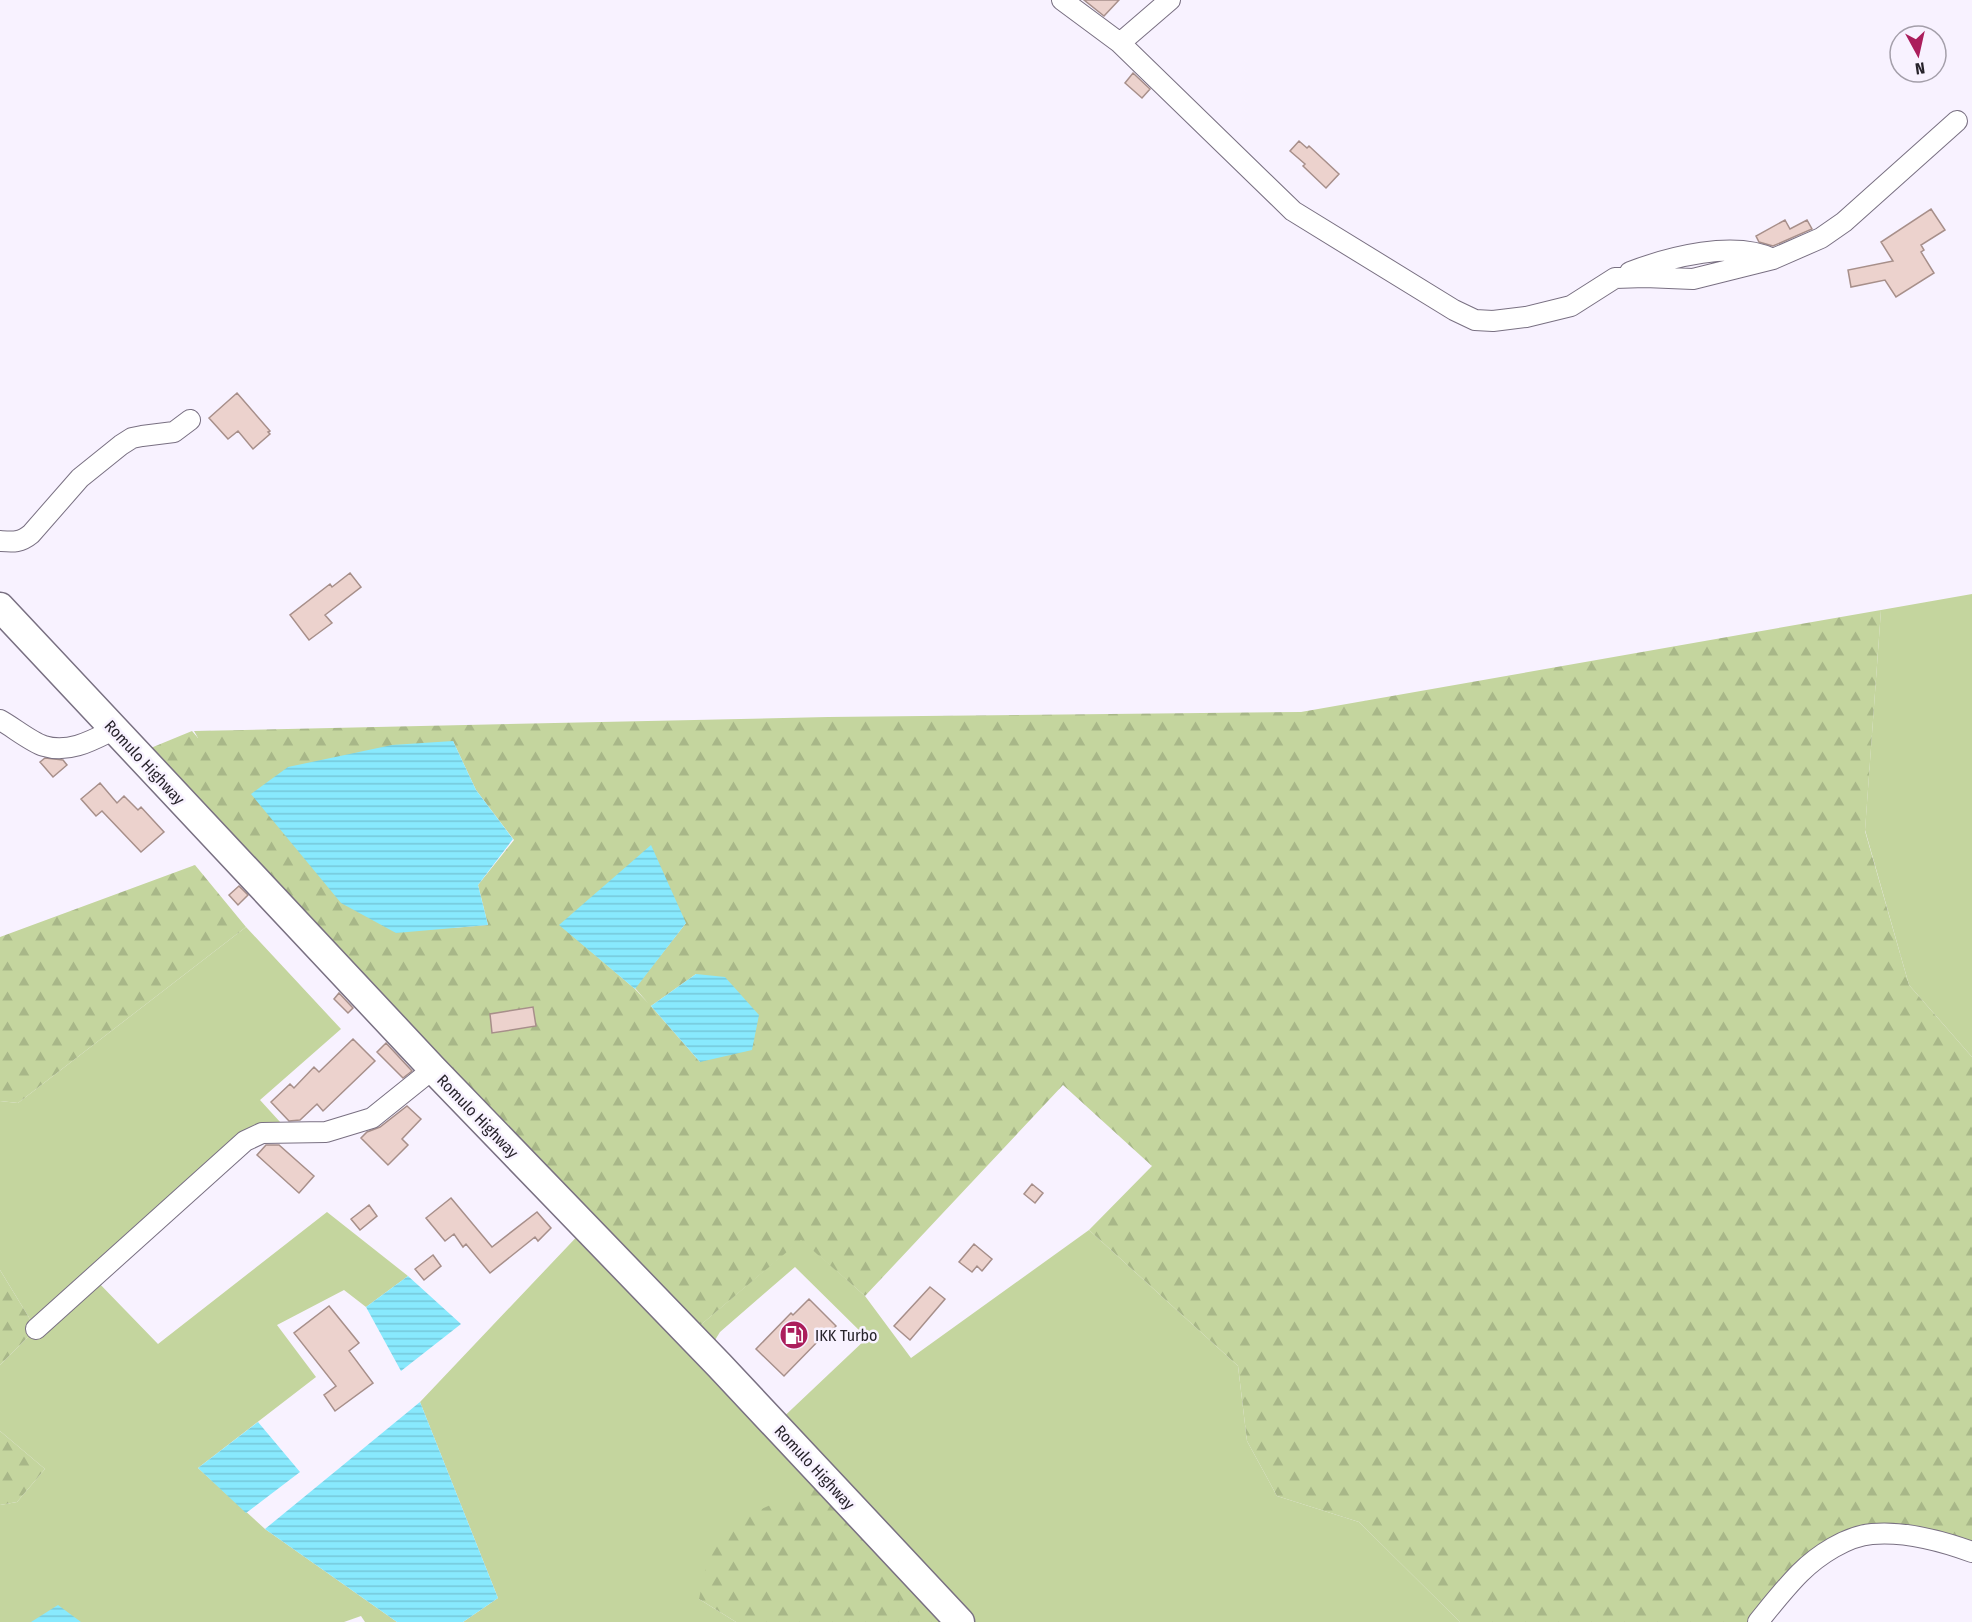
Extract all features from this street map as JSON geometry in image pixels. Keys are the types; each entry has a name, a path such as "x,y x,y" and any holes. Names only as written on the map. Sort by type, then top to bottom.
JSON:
{"highway":[{"name":"Romulo Highway","path":"0,607 433,1069 719,1365 960,1622"}],"street":[{"path":"1062,0 1120,43 1293,211 1475,320 1493,321 1562,309 1615,278 1693,279 1773,259 1821,238 1844,222 1957,121"},
{"path":"1120,43 1170,0"},
{"path":"0,541 23,540 31,534 80,478 121,445 132,438 174,432 190,420"},
{"path":"0,720 43,746 60,748 80,746 115,729"},
{"path":"36,1329 245,1141 262,1134 326,1132 372,1118 433,1069"},
{"path":"1758,1622 1801,1572 1830,1550 1853,1538 1872,1534 1899,1535 1972,1552"}],"green space":[{"path":"1972,594 1972,1057 1909,985 1865,830 1881,610"},
{"path":"1881,610 1865,831 1909,985 1972,1057 1972,1552 1872,1534 1801,1572 1758,1622 1460,1622 1359,1522 1277,1496 1247,1441 1238,1366 1089,1230 1152,1166 1063,1085 865,1296 801,1240 690,1334 141,752 192,731 198,738 194,731 828,717 1301,712","holes":["453,741 476,790 514,840 478,885 488,925 452,928","686,923 635,988 648,1003 635,989 560,925","696,974 700,1062 651,1006"]},
{"path":"195,865 246,927 18,1103 0,1101 0,937"},
{"path":"246,927 341,1029 260,1100 291,1134 239,1147 94,1278 158,1344 327,1212 408,1276 366,1307 344,1290 277,1325 316,1377 198,1468 265,1529 397,1622 365,1622 361,1616 344,1622 0,1622 0,1505 17,1502 45,1469 0,1431 0,1365 36,1329 0,1270 0,1101 18,1103"},
{"path":"586,1227 775,1425 867,1338 795,1267 720,1332 707,1353 690,1334 801,1239 865,1296 911,1358 1089,1230 1238,1366 1247,1441 1277,1496 1359,1522 1460,1622 961,1622 699,1599 736,1622 463,1622 498,1598 420,1402"},
{"path":"0,1270 36,1329 0,1365"},
{"path":"0,1431 45,1469 17,1502 0,1505"},
{"path":"827,1480 951,1613 940,1622 736,1622 699,1599 714,1530"}],"water":[{"path":"453,741 476,790 513,839 478,885 488,925 396,933 341,903 251,794 288,767 392,745"},
{"path":"651,845 686,923 635,989 559,925"},
{"path":"696,974 725,977 759,1015 752,1050 700,1062 651,1006"},
{"path":"408,1276 461,1324 401,1371 366,1307"},
{"path":"420,1402 498,1598 463,1622 397,1622 265,1529"},
{"path":"258,1422 300,1472 246,1513 198,1468"},
{"path":"58,1605 81,1622 31,1622"}],"building":[{"path":"1084,0 1119,0 1104,16"},
{"path":"1133,73 1150,89 1142,98 1125,83"},
{"path":"1299,141 1307,148 1309,146 1339,174 1326,188 1290,151"},
{"path":"1931,209 1945,230 1921,245 1924,250 1921,252 1934,273 1896,297 1885,280 1851,287 1848,270 1893,261 1881,242"},
{"path":"1785,220 1790,229 1807,220 1812,229 1773,246 1759,242 1756,236"},
{"path":"237,393 270,431 268,432 270,434 253,449 238,431 228,439 209,418"},
{"path":"350,573 361,587 325,615 332,623 309,640 290,615 330,584 332,587"},
{"path":"45,758 63,760 67,765 53,777 40,762"},
{"path":"100,783 117,803 124,796 138,810 141,807 164,832 141,852 102,811 96,816 81,799"},
{"path":"239,886 248,895 238,905 229,895"},
{"path":"339,993 353,1008 348,1013 334,999"},
{"path":"533,1007 536,1026 492,1033 490,1014"},
{"path":"353,1039 375,1061 323,1111 317,1104 300,1120 289,1121 271,1102 290,1084 294,1088 314,1067 319,1072"},
{"path":"386,1043 412,1071 403,1078 377,1052"},
{"path":"407,1106 421,1119 402,1139 408,1145 388,1165 361,1138 367,1132 380,1127"},
{"path":"266,1145 279,1145 314,1176 299,1193 257,1155"},
{"path":"1032,1184 1043,1193 1035,1203 1024,1194"},
{"path":"451,1198 492,1247 537,1212 551,1228 538,1241 535,1237 490,1273 466,1244 463,1247 454,1234 445,1241 426,1218"},
{"path":"369,1205 377,1216 360,1230 351,1219"},
{"path":"974,1244 992,1259 982,1271 977,1266 972,1272 959,1262"},
{"path":"433,1255 441,1266 424,1280 415,1269"},
{"path":"930,1287 945,1299 910,1340 894,1326"},
{"path":"809,1299 836,1326 826,1337 824,1335 784,1376 756,1349 791,1313 793,1315"},
{"path":"329,1306 359,1343 349,1351 373,1383 335,1411 324,1395 336,1386 294,1333"}],"place":[{"name":"IKK Turbo","path":"794,1335"}]}
